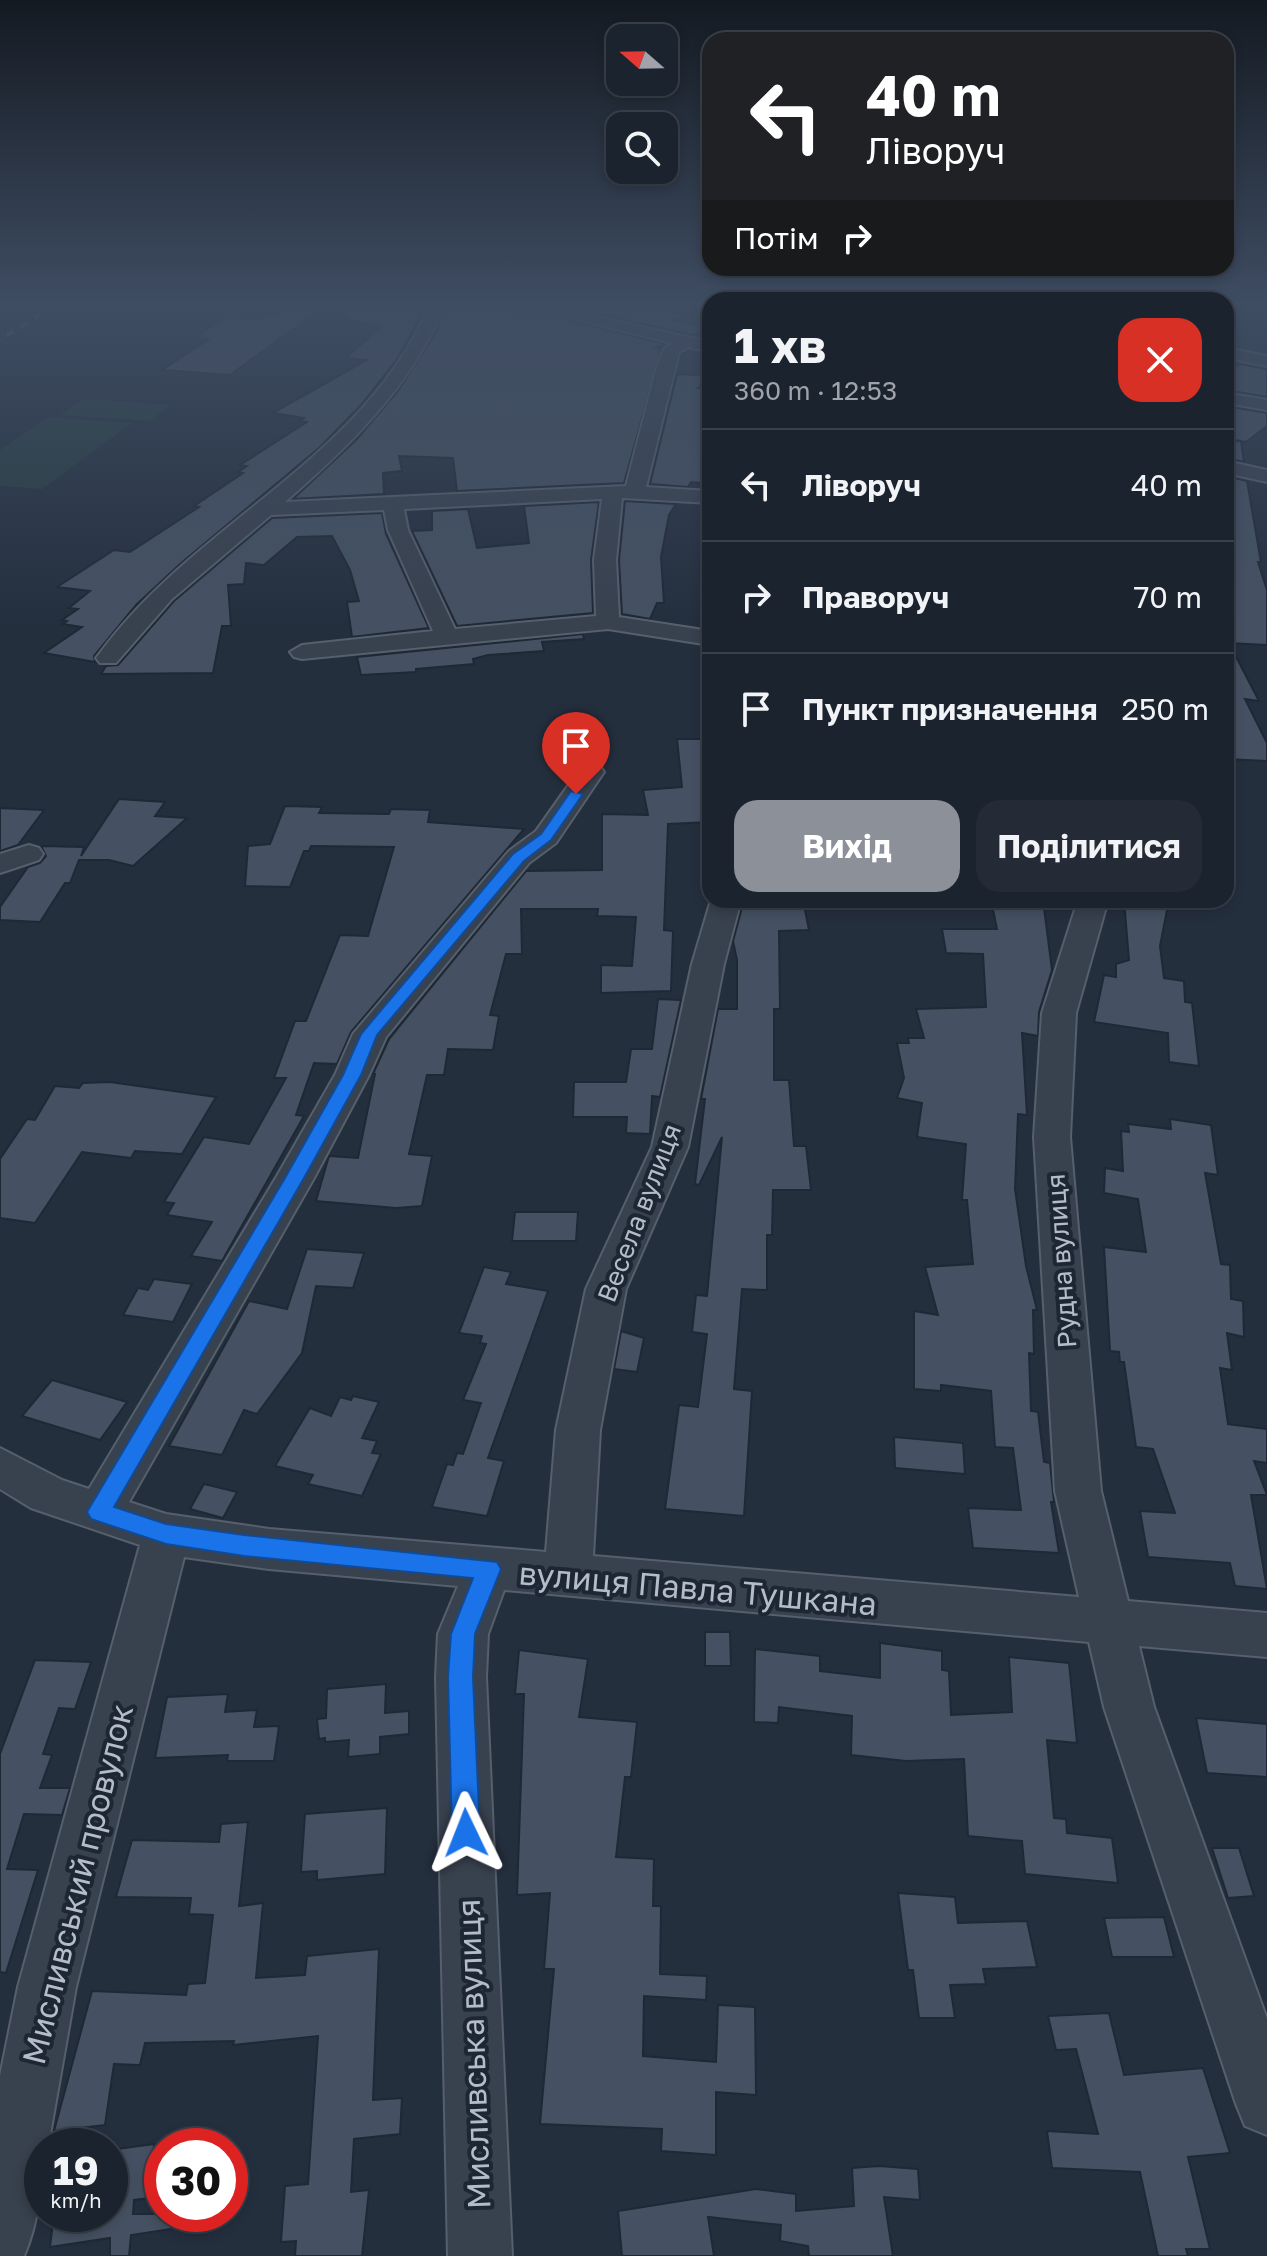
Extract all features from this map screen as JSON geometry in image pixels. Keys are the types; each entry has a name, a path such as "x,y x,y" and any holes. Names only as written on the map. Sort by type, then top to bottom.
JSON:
{"street":[{"path":"108,658 121,638 171,588 324,459 367,412"},
{"path":"634,492 657,412"},
{"path":"1234,469 1263,475 1267,502"},
{"path":"266,509 634,492 702,496"},
{"path":"608,622 605,560 613,504 611,493"},
{"path":"393,504 398,530 447,637"},
{"path":"302,652 608,622 702,637"},
{"path":"99,1512 295,1178 352,1075 370,1034 519,857 546,837 591,772"},
{"path":"0,864 29,854"},
{"name":"Весела вулиця","path":"568,1577 578,1430 606,1289 670,1147 708,964 724,908"},
{"name":"Рудна вулиця","path":"1091,908 1059,1013 1052,1137 1078,1491 1129,1707 1267,2104"},
{"name":"вулиця Павла Тушкана","path":"0,1467 47,1494 166,1534 269,1549 1267,1635"},
{"name":"Мисливський провулок","path":"0,2237 47,1987 166,1534"},
{"name":"Мисливська вулиця","path":"480,2256 461,1677 463,1634 489,1569"}],"green space":[{"path":"65,412 161,412 150,421 61,415"},
{"path":"49,417 132,423 42,489 0,486 0,450"}],"building":[{"path":"354,412 319,448 180,564 136,605 94,656 95,662 44,653 82,627 63,624 67,621 62,620 78,609 69,608 90,591 57,587 114,550 130,552 199,507 194,506 243,473 238,472 247,466 240,465 307,422 299,421 304,418 273,413"},
{"path":"380,412 644,412 624,483 457,491 453,458 399,456 402,471 383,473 384,494 293,499 357,439"},
{"path":"668,412 702,412 702,482 691,482 688,487 650,484"},
{"path":"1234,412 1267,413 1267,426 1246,442 1234,440"},
{"path":"1234,441 1241,441 1244,462 1234,460"},
{"path":"1234,478 1247,481 1261,562 1258,562 1267,590 1267,645 1234,643"},
{"path":"625,501 676,504 669,515 661,557 664,603 657,603 650,619 622,614 619,560"},
{"path":"599,502 591,560 593,613 457,626 412,531 432,530 432,511 468,509 477,548 529,543 524,506"},
{"path":"382,513 386,534 429,628 352,637 347,602 359,601 350,570 332,536 297,537 264,565 246,563 244,584 228,585 231,626 222,626 213,673 101,674 106,666 118,665 174,601 272,518"},
{"path":"583,634 584,639 542,642 544,651 488,655 473,659 474,664 416,669 416,672 361,675 357,657"},
{"path":"1234,653 1259,701 1245,699 1267,743 1267,761 1234,759"},
{"path":"677,739 702,739 702,822 668,824 664,930 673,931 671,991 601,993 601,965 632,966 636,917 597,916 598,909 521,909 522,954 506,954 490,1015 499,1016 493,1050 448,1049 444,1075 427,1075 409,1154 432,1156 422,1206 396,1208 316,1201 329,1156 358,1158 373,1074 389,1039 526,871 602,870 602,814 648,815 643,790 682,787"},
{"path":"119,799 165,802 155,816 187,818 133,866 109,860 79,860 70,883 65,883 40,922 0,920 0,907 28,867 40,863 46,856 41,846 84,847 81,856"},
{"path":"285,806 322,807 319,813 389,814 391,809 430,810 428,822 524,829 351,1032 337,1064 314,1063 296,1115 304,1116 222,1261 191,1256 212,1222 167,1215 174,1203 164,1202 204,1137 249,1144 286,1078 274,1078 295,1021 306,1021 340,935 368,936 394,847 311,846 309,851 304,851 290,887 245,886 248,846 270,844"},
{"path":"0,808 44,810 18,845 0,851"},
{"path":"742,908 805,908 809,930 779,931 780,1009 774,1009 774,1080 789,1080 794,1146 806,1146 811,1190 773,1190 772,1235 767,1235 767,1290 742,1289 734,1389 752,1391 744,1516 665,1509 679,1405 698,1407 707,1334 692,1332 696,1295 707,1296 722,1137 699,1185 695,1184 705,1099 701,1099 718,1009 737,1009 737,960 733,941"},
{"path":"993,908 1044,908 1052,970 1039,1012 1038,1036 1022,1033 1027,1115 1018,1114 1015,1189 1026,1266 1037,1310 1033,1310 1034,1354 1029,1353 1031,1411 1038,1412 1044,1462 1050,1463 1054,1502 1051,1502 1059,1553 973,1548 968,1508 1021,1510 1013,1448 995,1447 991,1391 941,1385 941,1391 914,1389 914,1311 938,1315 925,1267 973,1264 967,1200 962,1200 966,1144 917,1137 922,1103 897,1098 904,1078 897,1043 909,1043 908,1038 924,1038 916,1009 986,1007 983,954 946,953 942,929 997,929"},
{"path":"1125,908 1167,908 1160,946 1164,978 1184,981 1185,1002 1192,1003 1199,1066 1169,1062 1168,1033 1094,1022 1104,975 1116,977 1116,964 1129,960"},
{"path":"658,999 681,1000 660,1097 652,1096 650,1134 626,1133 627,1117 573,1117 574,1082 626,1082 631,1049 652,1049"},
{"path":"110,1082 216,1097 182,1154 135,1151 131,1158 82,1152 35,1223 0,1218 0,1159 27,1119 35,1120 55,1086 79,1088 83,1083"},
{"path":"1170,1119 1211,1125 1218,1175 1205,1173 1221,1264 1230,1265 1231,1299 1243,1301 1244,1337 1227,1333 1232,1370 1220,1368 1228,1424 1267,1429 1267,1463 1254,1461 1267,1495 1251,1495 1267,1589 1235,1586 1230,1563 1148,1557 1140,1511 1175,1513 1153,1449 1136,1447 1124,1362 1120,1362 1119,1352 1110,1351 1104,1247 1146,1252 1138,1199 1104,1193 1105,1168 1123,1171 1121,1131 1129,1132 1128,1124 1171,1129"},
{"path":"515,1212 578,1212 576,1241 512,1241"},
{"path":"307,1249 364,1253 353,1288 316,1286 302,1353 257,1414 244,1410 222,1455 169,1446 249,1301 287,1309"},
{"path":"484,1267 511,1272 506,1284 548,1291 488,1458 504,1461 487,1516 432,1507 447,1464 453,1465 457,1453 463,1454 481,1403 463,1400 486,1344 480,1343 482,1336 459,1333"},
{"path":"154,1279 192,1284 173,1322 123,1315 138,1288 148,1290"},
{"path":"621,1331 644,1338 637,1372 614,1369"},
{"path":"52,1380 127,1402 100,1440 22,1416"},
{"path":"353,1396 379,1402 362,1438 377,1441 372,1453 381,1454 362,1496 308,1484 313,1475 275,1466 310,1408 331,1416 340,1397 351,1400"},
{"path":"894,1437 963,1443 965,1474 895,1468"},
{"path":"204,1484 237,1492 223,1518 190,1509"},
{"path":"705,1632 730,1632 731,1666 705,1666"},
{"path":"880,1643 942,1651 942,1670 949,1671 951,1715 1012,1712 1009,1657 1069,1663 1077,1743 1047,1740 1054,1818 1066,1819 1067,1833 1112,1838 1118,1883 1025,1874 1022,1841 968,1836 964,1759 906,1761 851,1755 852,1716 779,1707 778,1723 754,1722 755,1649 820,1656 820,1671 880,1678"},
{"path":"519,1650 588,1659 579,1717 637,1722 631,1777 625,1777 616,1857 654,1859 653,1906 661,1906 660,1974 707,1976 706,2000 644,1996 643,2056 716,2062 718,2005 755,2007 756,2095 716,2092 716,2155 661,2151 662,2129 540,2124 554,1969 544,1969 550,1893 517,1895 524,1694 515,1694"},
{"path":"35,1660 91,1662 75,1709 59,1708 43,1754 52,1755 40,1788 70,1788 62,1815 24,1814 7,1869 38,1870 6,1973 0,1972 0,1754"},
{"path":"386,1684 385,1713 409,1711 409,1734 380,1737 380,1754 348,1757 349,1740 325,1742 325,1738 319,1739 317,1719 326,1718 327,1689"},
{"path":"228,1694 225,1712 257,1710 254,1727 279,1726 274,1761 227,1761 228,1755 155,1758 167,1697"},
{"path":"1196,1718 1267,1724 1267,1777 1207,1773"},
{"path":"387,1808 385,1874 317,1880 317,1871 301,1872 305,1814"},
{"path":"248,1822 239,1906 263,1903 256,1978 305,1975 307,1956 379,1949 373,2100 402,2098 400,2134 354,2139 351,2192 369,2190 362,2256 295,2256 296,2241 281,2242 285,2186 308,2184 318,2036 233,2045 234,2041 145,2043 140,2065 114,2064 105,2125 55,2128 92,1991 186,1995 188,1984 205,1983 213,1915 189,1914 191,1898 116,1897 132,1840 219,1842 221,1824"},
{"path":"1212,1848 1239,1848 1254,1896 1228,1898"},
{"path":"898,1893 955,1897 958,1923 1027,1921 1037,1967 983,1969 986,1984 950,1985 955,2018 919,2018 913,1970 908,1970"},
{"path":"1164,1917 1174,1957 1112,1957 1104,1918"},
{"path":"1109,2013 1124,2075 1203,2068 1230,2153 1188,2157 1210,2249 1186,2249 1188,2256 1158,2256 1140,2172 1052,2168 1047,2131 1098,2134 1076,2049 1056,2050 1048,2016"},
{"path":"144,2145 144,2199 134,2200 133,2214 144,2214 144,2232 151,2232 131,2235 129,2256 110,2256 110,2238 50,2247 52,2232 128,2232 128,2148"},
{"path":"879,2166 918,2169 920,2200 884,2197 893,2256 809,2256 808,2246 780,2241 781,2225 708,2217 714,2256 622,2256 618,2211 756,2189 796,2194 796,2211 854,2206 852,2168"}],"route":[{"path":"466,1833 461,1677 463,1634 489,1569 244,1546 166,1534 99,1512 295,1178 352,1075 370,1034 444,942 519,857 546,837 576,794"}]}
